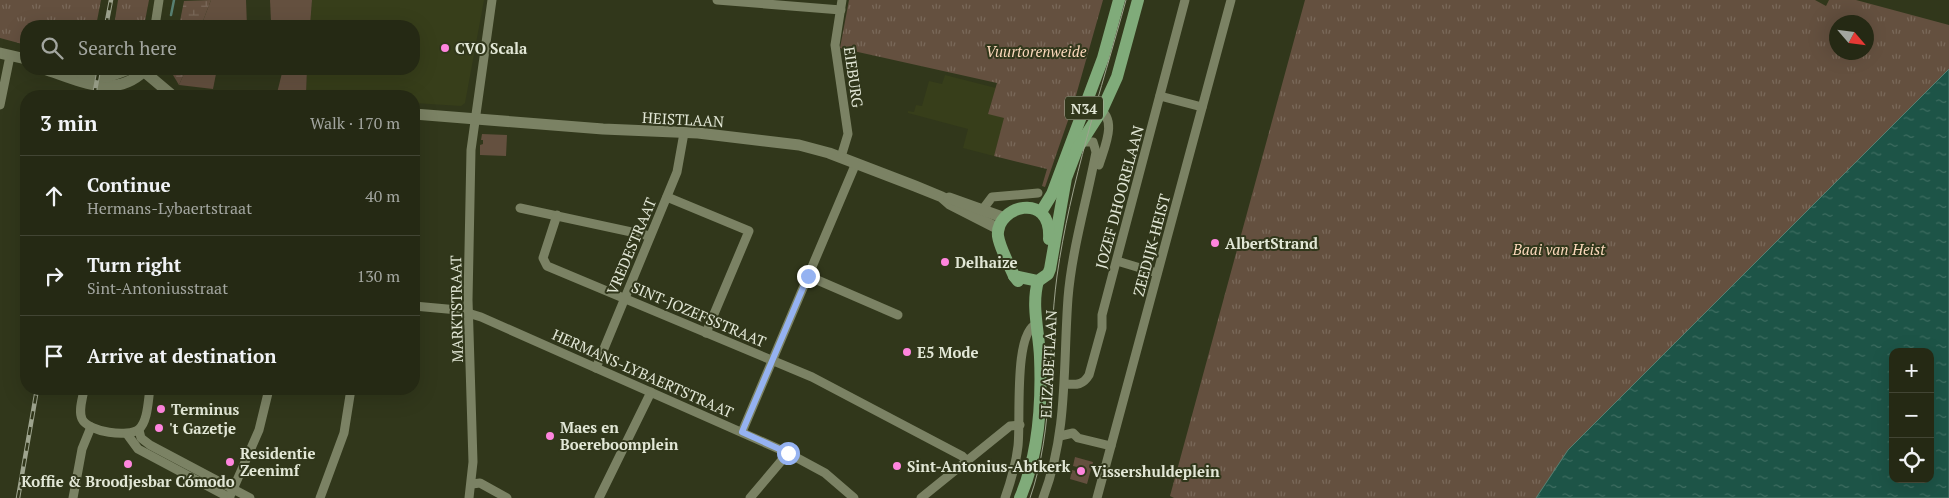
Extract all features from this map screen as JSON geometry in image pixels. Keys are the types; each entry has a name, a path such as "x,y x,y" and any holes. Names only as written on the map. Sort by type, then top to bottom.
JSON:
{"main road":[{"name":"N34","path":"1054,252 1049,247 1050,226 1041,212 1052,194 1103,58 1119,0"},
{"name":"N34","path":"1034,302 1038,280 1048,274 1054,252 1066,178 1083,142 1102,110 1117,76 1138,0"},
{"path":"64,75 108,88 128,83 138,75"},
{"path":"90,75 99,77 116,75"},
{"path":"150,75 166,90"},
{"name":"HEISTLAAN","path":"420,115 474,120 684,133 799,145 841,157 942,197 953,198 1004,218"},
{"name":"HEISTLAAN","path":"942,197 950,204 999,230"},
{"path":"999,230 1004,218 1019,208 1035,209 1041,212"},
{"name":"N34","path":"999,230 998,237 1014,276 1028,289 1034,302 1040,359 1039,418 1034,458 1020,498"},
{"path":"1014,276 1038,280"}],"street":[{"path":"156,20 160,0"},
{"name":"MARKTSTRAAT","path":"469,498 472,484 468,313 471,150 492,0"},
{"path":"717,0 841,10"},
{"name":"EIEBURG","path":"841,157 848,134 835,55 842,0"},
{"name":"JOZEF DHOORELAAN","path":"1066,384 1078,385 1085,382 1089,376 1102,328 1102,315 1185,0"},
{"name":"ZEEDIJK-HEIST","path":"1097,498 1231,0"},
{"path":"0,106 16,58"},
{"path":"1160,96 1202,107"},
{"path":"1083,111 1091,108 1102,110"},
{"name":"ELIZABETLAAN","path":"1080,230 1108,132 1108,122 1102,110"},
{"name":"VREDESTRAAT","path":"596,368 667,197 681,157 684,133"},
{"name":"ELIZABETLAAN","path":"1042,498 1060,436 1066,384 1068,298 1096,152 1093,142 1083,142"},
{"path":"742,432 856,163"},
{"path":"983,209 992,197 1038,193"},
{"path":"667,197 748,231 706,333"},
{"path":"520,208 650,236"},
{"name":"SINT-JOZEFSSTRAAT","path":"557,215 543,258 547,266 812,377 962,456 966,460"},
{"path":"1117,261 1157,273"},
{"path":"808,276 898,315"},
{"name":"HERMANS-LYBAERTSTRAAT","path":"420,307 468,313 742,432 788,453 825,473 854,498"},
{"path":"1005,498 1015,463 1020,425 1022,346 1028,331 1037,324"},
{"path":"604,496 651,392"},
{"path":"83,395 82,418 91,427 127,434 138,430 145,418 149,395"},
{"path":"231,496 259,430 268,395"},
{"path":"320,498 344,433 350,395"},
{"path":"921,498 1010,426 1020,425"},
{"path":"74,498 82,450 91,427"},
{"path":"138,430 141,438 150,445 231,496"},
{"path":"1060,436 1073,433 1078,438 1111,446"},
{"path":"127,434 138,449 231,496 250,498"},
{"path":"750,498 788,453"},
{"path":"472,484 480,484 507,498"}],"shaded area":[{"name":"CVO Scala","path":"312,0 484,0 465,103 461,106 420,103 420,90 306,90 307,75 420,75 420,20 310,20"},
{"path":"945,75 996,88 988,113 1005,118 994,156 963,148 968,129 908,113 908,111 914,112 916,105 922,106 929,81 942,84"}],"green space":[{"path":"0,0 101,0 97,20 20,20 20,43 0,38"},
{"path":"118,0 149,0 145,20 115,20"},
{"path":"211,0 246,0 247,20 203,20"},
{"path":"211,0 203,20 180,20 184,1"},
{"path":"270,0 312,0 310,20 271,20"},
{"name":"Vuurtorenweide","path":"849,0 1103,0 1073,106 1045,187 1042,186 1047,169 994,156 1004,118 988,114 997,83 840,48"},
{"name":"Baai van Heist","path":"1305,0 1815,0 1826,6 1829,0 1856,0 1949,25 1949,498 1174,498 1170,496"},
{"path":"173,75 183,75 179,85"},
{"path":"183,75 216,75 213,89 179,85"},
{"path":"282,75 307,75 306,90 278,90"},
{"path":"482,134 507,135 506,156 480,155 480,145 483,144 483,140 481,140"},
{"path":"1075,457 1093,462 1087,484 1070,479 1072,470 1080,472 1081,468 1073,466"}],"water":[{"path":"1949,69 1949,498 1536,498 1568,450"}],"waterway":[{"path":"171,15 174,0"}],"tram line":[{"path":"1030,498 1038,471 1047,416 1054,304 1063,241 1087,137 1126,0"}],"railway":[{"path":"107,20 111,0"},
{"path":"95,90 98,75"},
{"path":"18,498 36,395"}],"place":[{"name":"CVO Scala","path":"445,48"},
{"name":"AlbertStrand","path":"1215,243"},
{"name":"Delhaize","path":"945,262"},
{"name":"E5 Mode","path":"907,352"},
{"name":"Terminus","path":"161,409"},
{"name":"'t Gazetje","path":"159,428"},
{"name":"Maes en Boereboomplein","path":"550,436"},
{"name":"Residentie Zeenimf","path":"230,462"},
{"name":"Koffie & Broodjesbar Cómodo","path":"128,464"},
{"name":"Sint-Antonius-Abtkerk","path":"897,466"},
{"name":"Vissershuldeplein","path":"1081,471"}],"route":[{"path":"788,453 742,432 808,276"}]}
